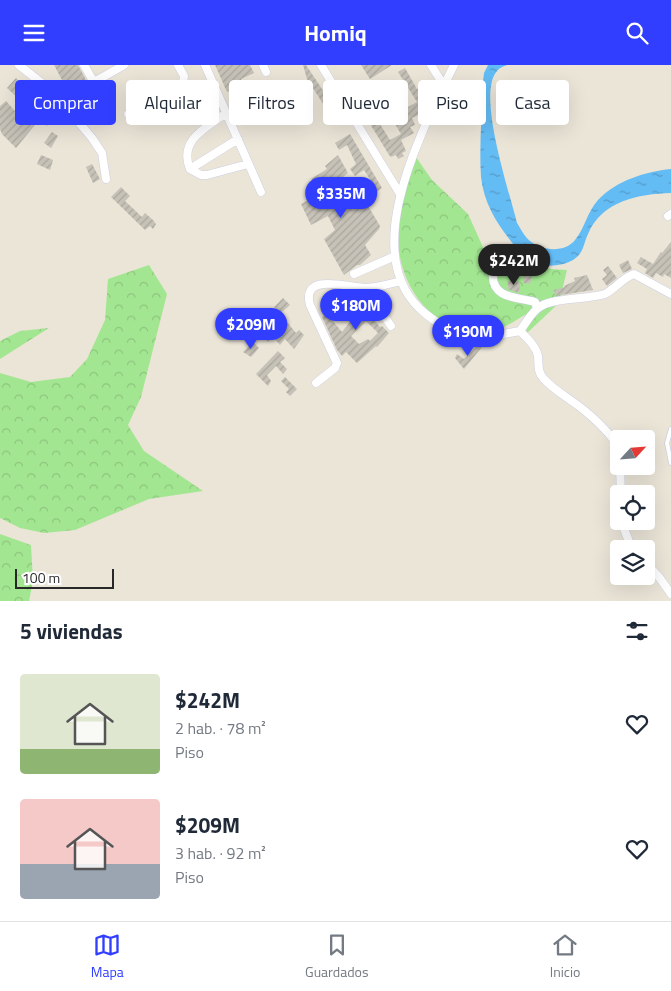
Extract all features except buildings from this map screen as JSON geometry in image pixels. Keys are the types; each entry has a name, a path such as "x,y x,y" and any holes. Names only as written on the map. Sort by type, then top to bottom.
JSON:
{"street":[{"path":"19,65 53,93 92,138 102,153 106,179"},
{"path":"84,65 92,79 96,81 124,65"},
{"path":"178,65 184,76 183,80"},
{"path":"205,65 261,192"},
{"path":"321,65 400,194"},
{"path":"431,65 440,80"},
{"path":"447,80 454,65"},
{"path":"190,169 187,153 189,145 195,137 226,113"},
{"path":"426,125 412,155 400,194 394,227 395,256 407,293 423,312 438,324 459,334 477,336 520,331 537,309 543,305 607,293 628,276 634,274 671,293"},
{"path":"190,169 238,139"},
{"path":"190,169 201,175 207,175 248,164"},
{"path":"354,275 395,256"},
{"path":"493,275 492,283 500,292 535,302 537,309"},
{"path":"316,383 335,368 337,363 310,305 309,290 314,286 323,284 365,288 402,281"},
{"path":"365,288 391,326"},
{"path":"520,331 538,355 538,368 541,376 555,391 591,416 610,438"},
{"path":"655,574 671,594"}],"lane":[{"path":"671,429 667,443 671,463"}],"green space":[{"path":"416,157 432,180 468,214 487,256 551,269 567,270 559,303 526,334 527,314 504,327 490,332 473,331 455,327 441,320 419,300 404,273 398,243 398,222"},
{"path":"149,265 167,294 141,397 128,425 144,451 203,491 149,499 75,530 44,533 20,528 0,518 0,373 31,382 70,377 87,359 105,320 108,279"},
{"path":"49,328 0,359 0,341 20,331"},
{"path":"0,534 31,545 33,581 29,601 0,601"}],"water":[{"path":"488,65 507,65 498,70 492,83 490,100 492,121 496,144 517,223 530,241 547,249 560,249 571,244 598,200 614,187 632,178 651,172 671,169 671,193 646,195 622,201 612,207 594,223 579,255 567,263 548,266 528,261 519,253 497,221 485,196 480,165 481,125 486,125 486,80 483,80"}]}
